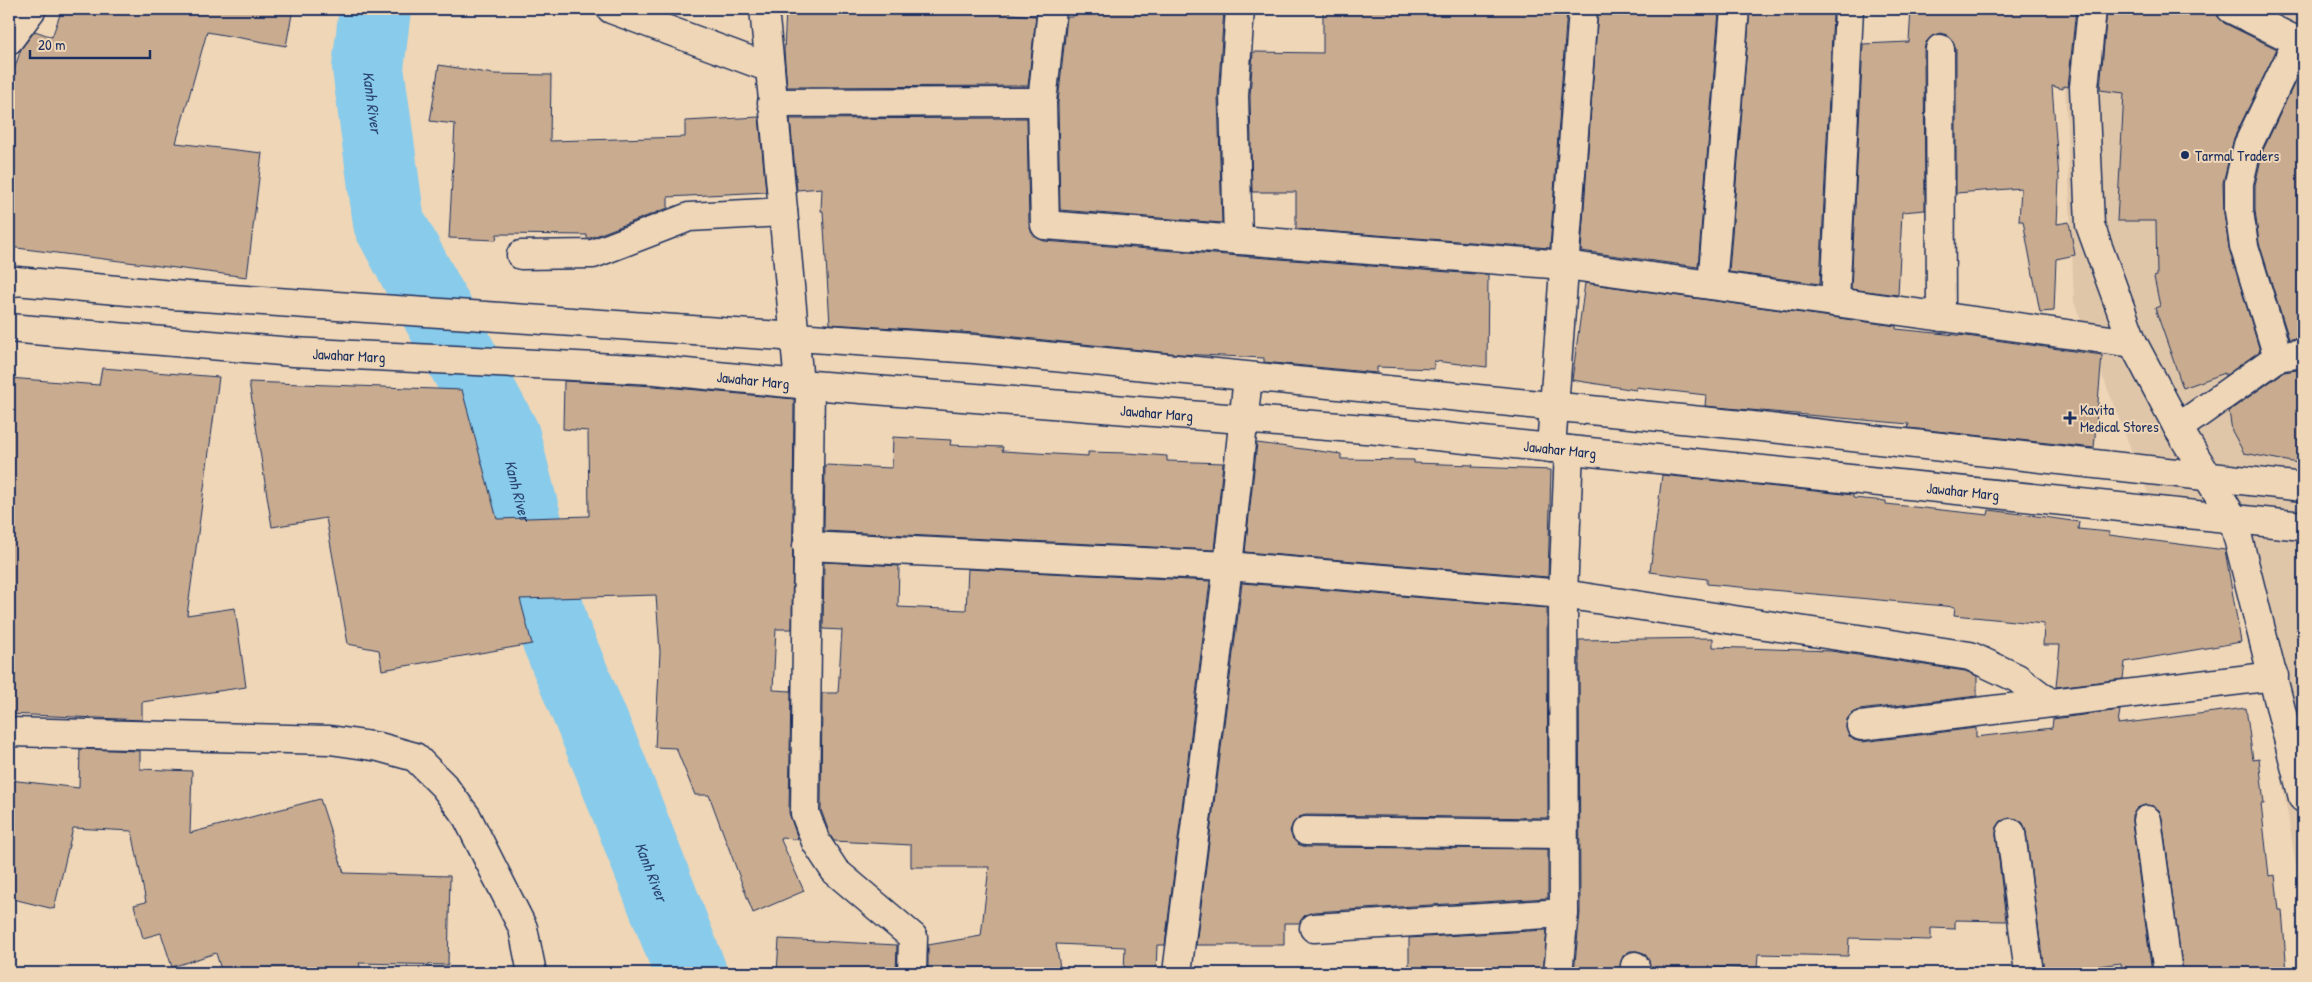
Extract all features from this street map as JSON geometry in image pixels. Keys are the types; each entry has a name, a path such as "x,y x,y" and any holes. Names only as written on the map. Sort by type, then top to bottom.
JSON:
{"street":[{"path":"9,40 32,9"},
{"path":"611,9 770,68"},
{"path":"764,9 795,337 805,384 807,546 805,813 816,842 835,871 913,937 912,973"},
{"path":"1052,9 1042,102 1045,225 1566,265 2132,343"},
{"path":"1238,240 1234,96 1240,9"},
{"path":"1558,973 1564,913 1563,594 1560,449 1554,407 1584,9"},
{"path":"1712,285 1735,9"},
{"path":"1835,302 1849,9"},
{"path":"2092,9 2084,86 2090,225 2132,343 2178,428 2233,518 2303,798"},
{"path":"2178,428 2291,355 2244,246 2239,211 2239,183 2248,145 2300,43 2231,9"},
{"path":"1940,49 1941,317"},
{"path":"772,102 1042,102"},
{"path":"521,255 593,254 689,217 783,212"},
{"path":"9,284 16,281 256,300 974,349 1762,427 2303,487"},
{"name":"Jawahar Marg","path":"9,328 293,352 655,370 805,384 1378,430 2303,526"},
{"path":"1177,973 1228,566 1248,377"},
{"path":"807,546 1228,566 1563,594 1970,656 2017,678 2050,703"},
{"path":"1861,726 2274,676"},
{"path":"9,732 330,740 379,746 415,757 444,786 467,817 523,928 532,973"},
{"path":"2147,820 2168,973"},
{"path":"1306,831 1563,834"},
{"path":"2010,833 2029,973"},
{"path":"1314,928 1564,913"}],"shaded area":[{"name":"Tarmal Traders","path":"2062,9 2303,9 2303,909 2272,718 2222,513 2149,496 2074,302"}],"building":[{"path":"62,9 293,9 286,46 207,32 176,143 262,153 247,277 9,247 9,85 21,49 35,31 52,37"},
{"path":"786,9 1010,9 1010,14 1036,16 1028,86 787,87 784,51"},
{"path":"1074,9 1224,9 1218,96 1222,223 1060,210 1058,103 1067,17 1073,17"},
{"path":"1323,9 1567,9 1550,248 1296,229 1296,192 1252,192 1250,96 1253,52 1323,53"},
{"path":"1598,9 1701,9 1719,11 1698,267 1581,251"},
{"path":"1750,9 1800,9 1800,12 1833,14 1820,284 1729,272"},
{"path":"1911,9 2076,9 2068,87 2063,86 2063,89 2052,86 2059,179 2057,224 2069,222 2075,255 2056,259 2054,311 2040,312 2023,221 2019,221 2021,188 1956,193 1956,49 1953,41 1947,35 1940,33 1932,36 1926,42 1924,49 1925,210 1902,212 1898,295 1851,289 1863,44 1909,42"},
{"path":"2107,9 2216,9 2218,17 2224,23 2277,49 2234,138 2223,183 2224,213 2229,248 2260,351 2225,376 2225,373 2183,388 2155,308 2160,306 2154,277 2157,276 2156,221 2117,221 2124,93 2100,90"},
{"path":"439,65 493,74 551,75 550,141 685,137 685,121 759,117 766,192 668,197 668,208 590,238 587,238 587,235 497,234 496,240 449,238 455,124 430,121"},
{"path":"2303,65 2303,338 2289,339 2259,243 2255,210 2255,185 2263,150"},
{"path":"1027,118 1029,225 1032,233 1037,238 1044,241 1488,275 1487,367 1434,361 1434,369 1377,367 1377,373 1264,362 1264,358 1180,354 976,333 830,324 823,211 821,211 822,188 797,190 790,119"},
{"path":"1585,283 1896,326 1896,329 1966,336 2102,355 2094,448 1908,428 1909,424 1705,406 1706,395 1636,387 1636,390 1572,380"},
{"path":"102,368 219,377 187,615 235,608 246,687 142,702 142,720 9,714 9,378 99,385"},
{"path":"2303,369 2303,464 2244,453 2232,431 2229,411 2284,372"},
{"path":"564,381 654,386 794,399 792,629 776,629 773,690 791,691 789,813 798,839 780,838 804,891 753,913 709,795 695,795 676,748 655,747 660,652 656,595 520,599 532,644 382,670 379,650 348,644 326,518 272,527 249,382 462,390 497,519 589,516 588,431 563,429"},
{"path":"893,437 951,440 950,445 1003,447 1002,451 1088,456 1088,452 1127,453 1167,456 1167,461 1223,463 1214,550 824,531 825,465 892,468"},
{"path":"1257,443 1341,454 1341,459 1414,460 1414,463 1551,470 1548,577 1245,552"},
{"path":"1662,475 1853,495 1853,498 1886,501 1886,504 1988,515 1989,510 2037,516 2079,522 2078,529 2109,532 2109,535 2225,550 2241,642 2125,662 2123,679 2056,687 2060,645 2043,645 2044,624 1954,615 1955,607 1707,584 1707,579 1650,572"},
{"path":"824,562 899,566 898,607 966,610 968,569 1210,581 1165,945 1157,945 1156,973 1124,972 1125,947 1056,944 1061,973 928,973 928,945 981,936 989,867 911,867 911,845 834,841 830,835 821,810 822,693 838,693 842,630 823,629"},
{"path":"1242,583 1547,608 1548,818 1306,815 1299,817 1293,823 1290,831 1293,839 1298,844 1306,847 1548,849 1548,898 1313,912 1305,915 1299,923 1284,923 1284,945 1196,945"},
{"path":"1713,638 1713,647 1831,651 1965,671 1977,676 1977,696 1859,710 1852,713 1847,719 1846,728 1849,736 1854,740 1862,742 1976,728 1976,737 2052,728 2053,719 2120,710 2118,724 2246,708 2253,760 2259,759 2264,804 2261,804 2269,876 2275,875 2279,910 2282,910 2287,973 2183,973 2162,818 2159,810 2153,806 2145,805 2137,808 2132,815 2132,822 2152,973 2122,973 2121,963 2044,973 2026,831 2023,823 2017,819 2010,818 2001,821 1997,827 1996,834 2006,921 1955,920 1955,929 1931,928 1931,940 1849,938 1848,956 1758,954 1757,969 1713,967 1713,971 1650,969 1649,960 1644,953 1630,951 1623,956 1619,973 1574,973 1580,913 1579,640"},
{"path":"80,749 140,751 140,769 192,771 190,833 320,799 344,873 450,876 448,965 359,963 362,973 222,973 216,953 172,967 161,933 143,938 134,905 146,902 132,831 73,828 54,909 9,898 9,780 79,788"},
{"path":"1547,930 1543,973 1409,973 1409,938"},
{"path":"779,939 897,945 896,973 777,973"}],"waterway":[{"name":"Kanh River","path":"375,9 368,68 389,223 504,436 553,628 610,765 691,973"}],"place":[{"name":"Tarmal Traders","path":"2185,155"},
{"name":"Kavita Medical Stores","path":"2070,418"}]}
